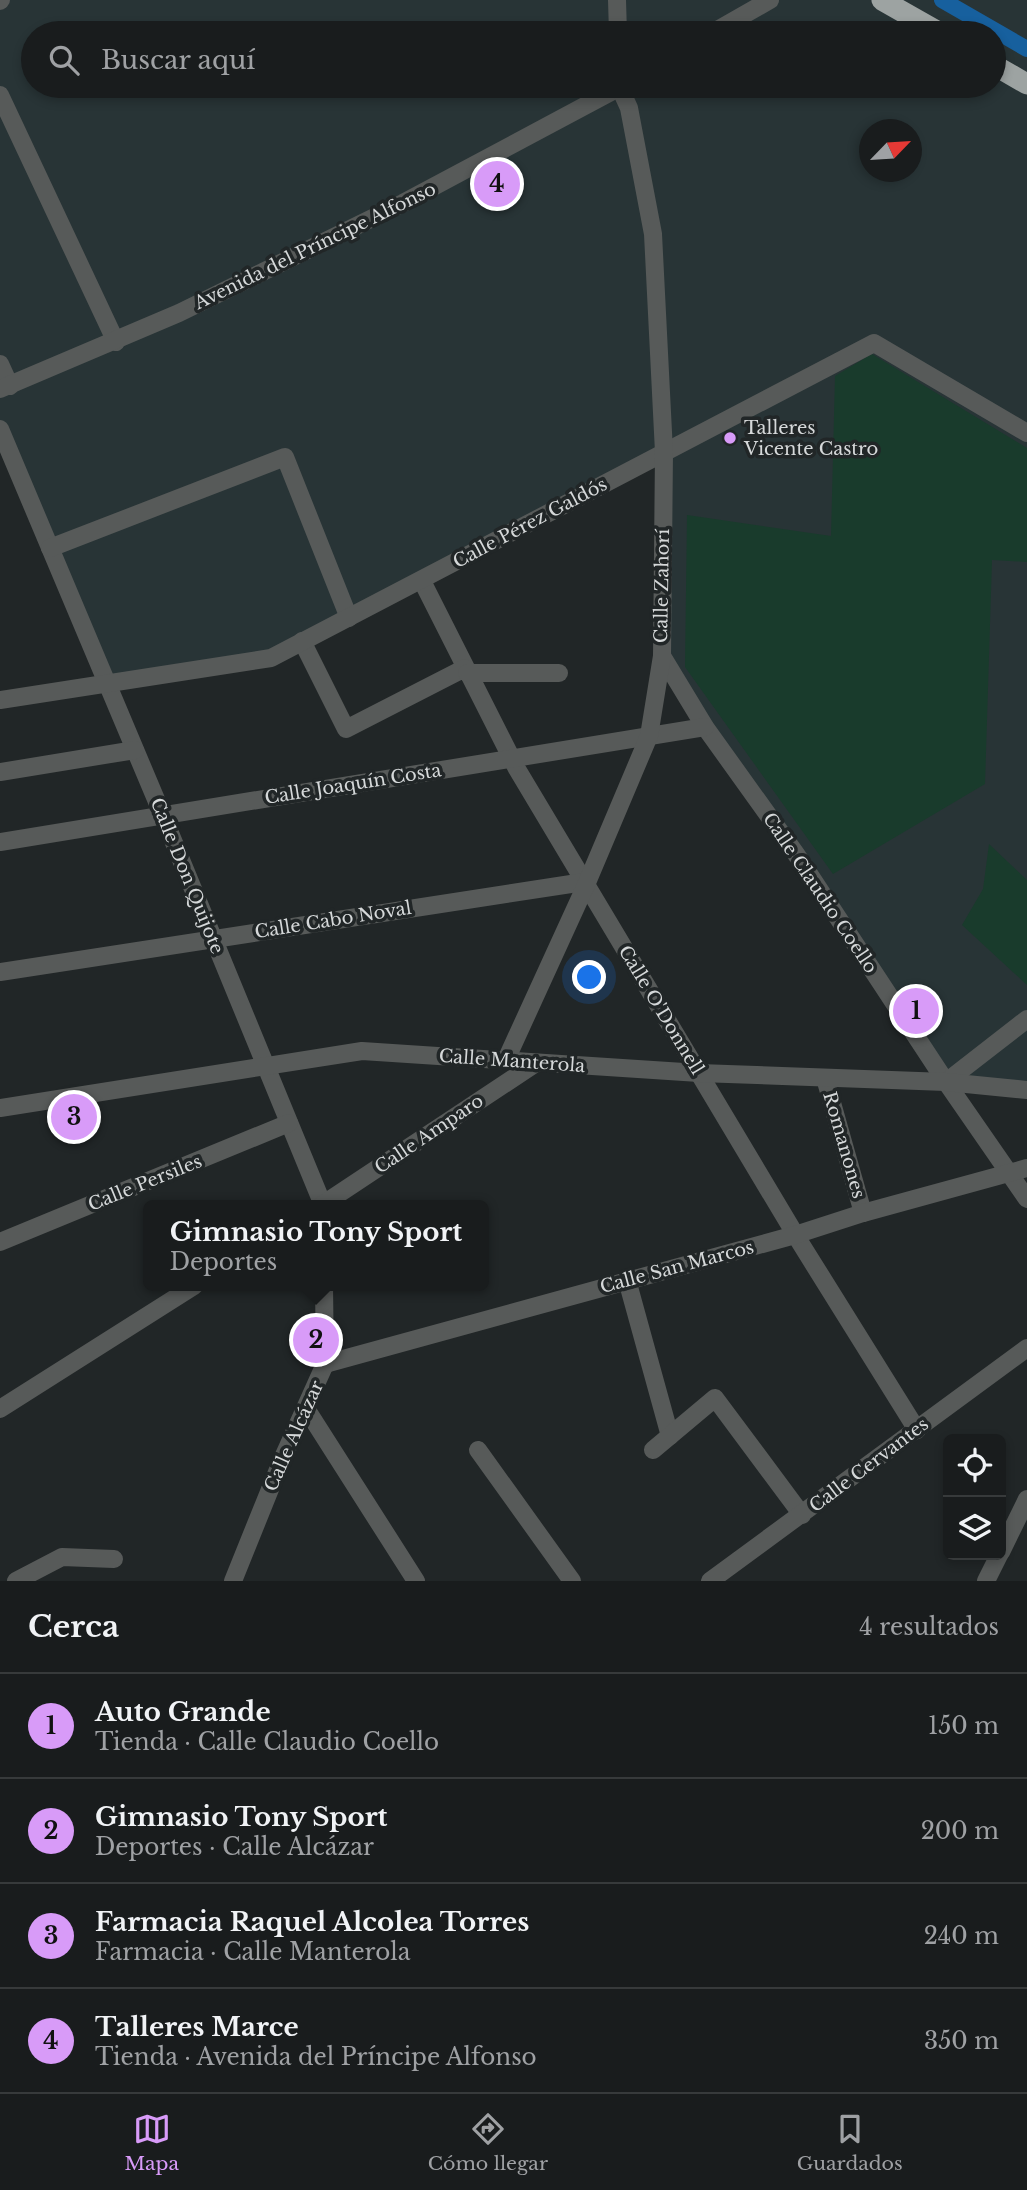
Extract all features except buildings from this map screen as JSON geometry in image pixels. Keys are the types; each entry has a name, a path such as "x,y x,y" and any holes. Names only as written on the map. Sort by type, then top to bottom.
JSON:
{"highway":[{"path":"883,0 919,21"},
{"path":"1006,72 1027,84"}],"street":[{"path":"617,0 618,21"},
{"path":"733,21 770,0"},
{"path":"0,95 116,342"},
{"name":"Avenida del Príncipe Alfonso","path":"5,387 116,342 403,203 598,98"},
{"name":"Calle Zahorí","path":"506,1060 649,736 662,656 664,452 653,234 625,98"},
{"name":"Calle Pérez Galdós","path":"0,700 271,658 874,343 1027,433"},
{"path":"0,364 5,387"},
{"name":"Calle Don Quijote","path":"0,429 163,816 320,1200"},
{"path":"50,548 285,457 349,618"},
{"name":"Calle O'Donnell","path":"422,580 511,758 795,1235 917,1430"},
{"path":"302,641 345,729 466,670 559,673"},
{"name":"Calle Claudio Coello","path":"662,656 705,727 796,854 946,1082 1027,1199"},
{"name":"Calle Joaquín Costa","path":"0,842 705,727"},
{"path":"0,772 135,750"},
{"name":"Calle Cabo Noval","path":"0,972 585,883"},
{"path":"946,1082 1027,1019"},
{"name":"Calle Manterola","path":"0,1108 362,1051 699,1073 946,1082 1027,1090"},
{"name":"Calle Amparo","path":"330,1200 536,1063"},
{"name":"Romanones","path":"825,1078 863,1213"},
{"name":"Calle Persiles","path":"0,1242 289,1124"},
{"name":"Calle San Marcos","path":"325,1364 795,1235 863,1213 1027,1168"},
{"path":"626,1280 670,1436"},
{"path":"0,1409 186,1291"},
{"name":"Calle Alcázar","path":"233,1581 281,1462 307,1410 325,1364 324,1291"},
{"name":"Calle Cervantes","path":"710,1581 1027,1348"},
{"path":"653,1450 715,1398 802,1515"},
{"path":"307,1410 416,1581"},
{"path":"478,1450 572,1581"},
{"path":"1006,1541 1027,1499"},
{"path":"16,1581 62,1557 114,1559"},
{"path":"986,1581 996,1560"}],"shaded area":[{"path":"0,0 1027,0 1027,1090 946,1082 662,656 664,452 271,658 105,682 0,429"}],"green space":[{"path":"872,354 1027,448 1027,562 992,560 985,784 833,874 685,667 687,515 831,536 835,376"},
{"path":"989,844 1027,880 1027,985 962,925 983,889"}],"waterway":[{"path":"942,0 978,21"},
{"path":"1006,37 1027,49"}],"place":[{"name":"Talleres Marce","path":"497,184"},
{"name":"Talleres Vicente Castro","path":"730,438"},
{"name":"Auto Grande","path":"916,1011"},
{"name":"Farmacia Raquel Alcolea Torres","path":"74,1117"},
{"name":"Gimnasio Tony Sport","path":"316,1340"}]}
